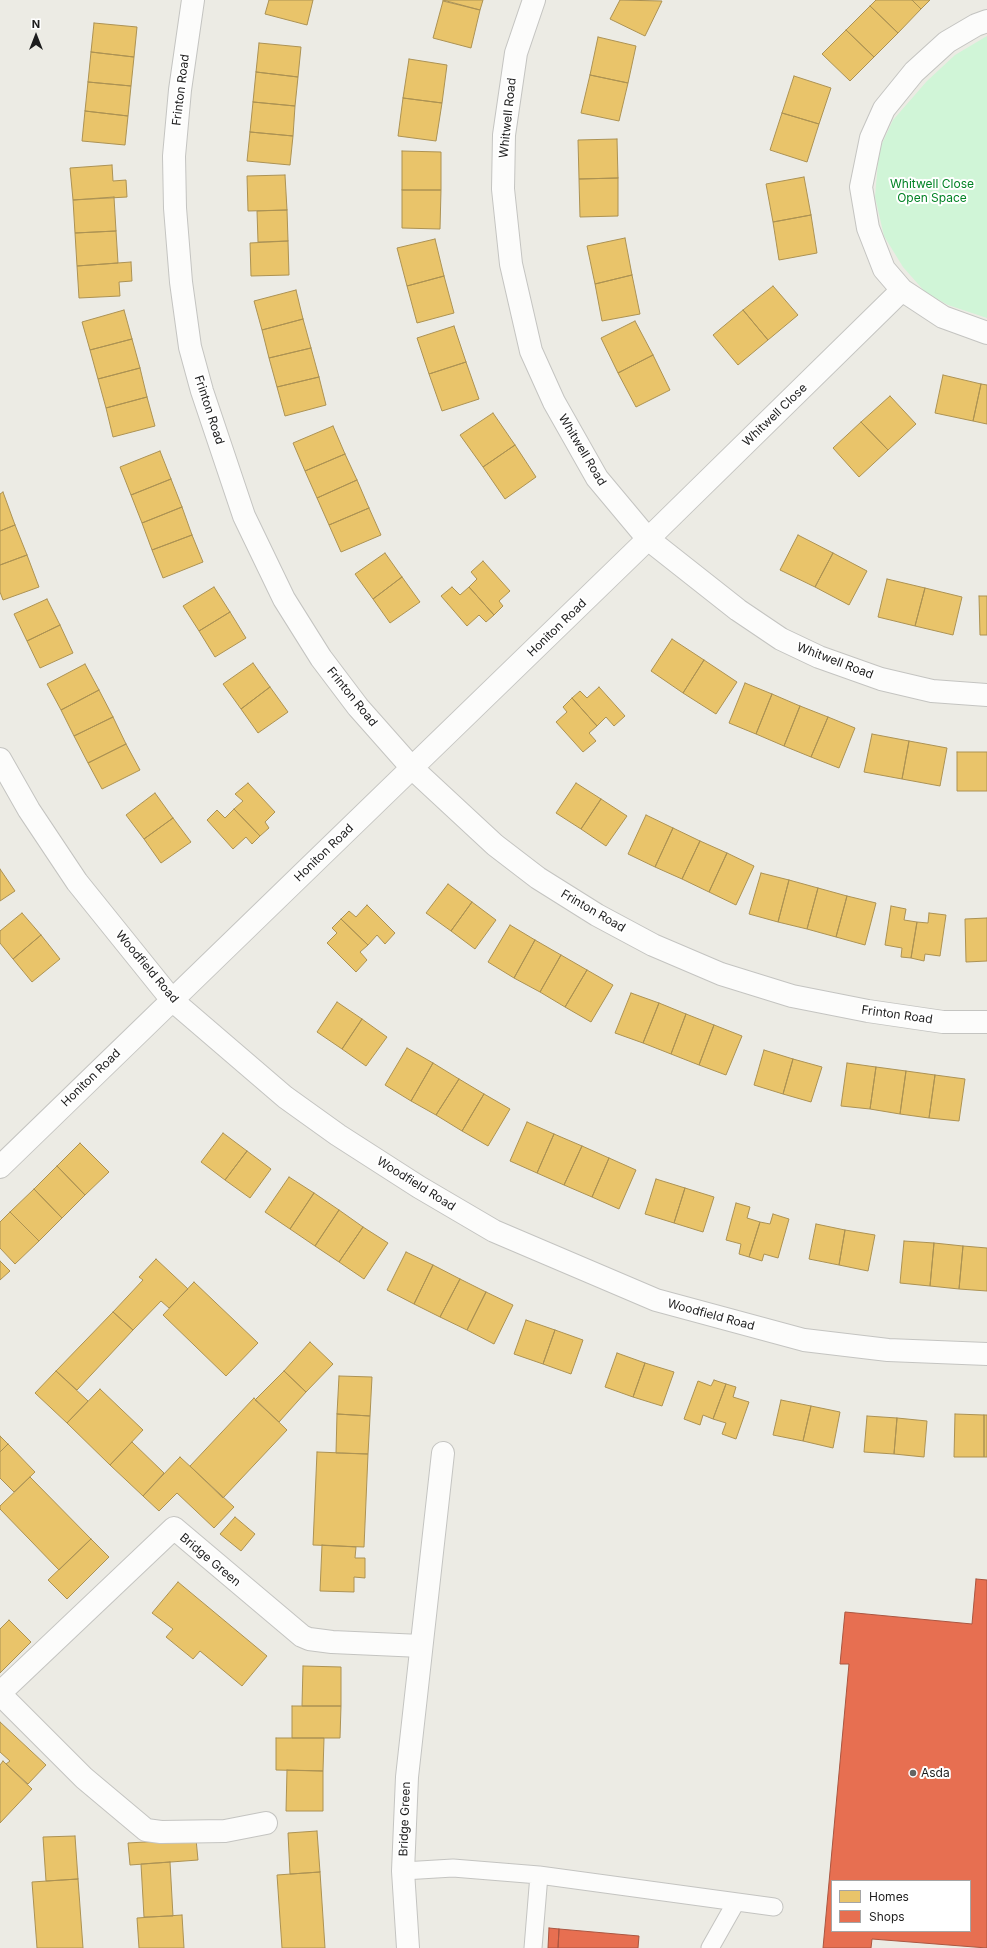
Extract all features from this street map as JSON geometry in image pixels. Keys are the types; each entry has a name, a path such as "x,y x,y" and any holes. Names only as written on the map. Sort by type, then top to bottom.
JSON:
{"street":[{"name":"Frinton Road","path":"193,0 180,90 175,148 175,201 181,282 190,347 202,391 244,516 284,599 320,658 358,707 412,768 495,845 538,878 598,915 653,945 721,974 792,996 868,1012 943,1022 987,1022"},
{"name":"Whitwell Road","path":"534,0 516,53 504,135 503,189 511,264 531,351 571,436 596,478 648,539 738,610 781,639 819,657 881,679 932,691 987,695"},
{"path":"987,21 976,25 947,42 914,72 884,109 870,138 861,187 868,228 884,269 902,290 944,318 987,333"},
{"name":"Whitwell Close","path":"648,539 902,290"},
{"name":"Honiton Road","path":"0,1167 648,539"},
{"name":"Woodfield Road","path":"0,759 29,810 77,882 172,1000 284,1097 338,1135 494,1231 656,1300 804,1340 888,1350 987,1354"},
{"name":"Bridge Green","path":"407,1947 403,1871 407,1777 443,1453"},
{"name":"Bridge Green","path":"266,1823 225,1831 161,1832 146,1830 84,1778 0,1693 174,1528 302,1636 309,1639 332,1642 421,1646"}],"lane":[{"path":"403,1871 453,1868 539,1874 774,1907"},
{"path":"532,1948 539,1874"},
{"path":"710,1948 736,1902"}],"green space":[{"name":"Whitwell Close Open Space","path":"987,36 987,318 948,305 926,293 903,267 884,236 875,197 879,150 893,120 927,81 955,55"}],"building: Homes":[{"path":"269,0 313,0 307,25 265,14"},
{"path":"443,0 483,0 480,10"},
{"path":"620,0 662,1 645,36 610,19"},
{"path":"876,0 912,0 921,9 898,33 870,6"},
{"path":"912,0 930,0 921,9"},
{"path":"443,1 480,10 471,48 433,38"},
{"path":"870,6 898,33 874,57 846,30"},
{"path":"94,23 137,27 134,57 91,52"},
{"path":"846,30 874,57 850,81 822,54"},
{"path":"598,37 636,46 628,83 590,75"},
{"path":"259,43 301,47 298,77 256,72"},
{"path":"91,52 134,57 131,86 88,82"},
{"path":"409,59 447,65 442,103 403,98"},
{"path":"256,72 298,77 295,106 253,102"},
{"path":"590,75 628,83 619,121 581,113"},
{"path":"794,76 831,88 819,124 782,113"},
{"path":"88,82 131,86 128,116 85,111"},
{"path":"403,98 442,103 436,141 398,136"},
{"path":"253,102 295,106 293,136 250,132"},
{"path":"85,111 128,116 125,145 82,141"},
{"path":"782,113 819,124 807,162 770,150"},
{"path":"250,132 293,136 290,165 247,161"},
{"path":"617,139 618,178 579,179 578,140"},
{"path":"402,151 441,152 441,190 402,190"},
{"path":"112,165 113,181 126,180 127,197 73,200 70,168"},
{"path":"285,175 287,210 248,211 247,176"},
{"path":"804,177 811,215 773,222 766,184"},
{"path":"618,178 618,216 580,217 579,179"},
{"path":"402,190 441,190 440,229 402,228"},
{"path":"114,197 116,231 75,233 73,200"},
{"path":"287,210 288,241 258,242 257,211"},
{"path":"811,215 817,253 779,260 773,222"},
{"path":"116,231 118,263 77,266 75,233"},
{"path":"625,238 632,275 595,284 587,246"},
{"path":"435,239 444,276 407,286 397,248"},
{"path":"288,241 289,275 251,276 250,243"},
{"path":"131,262 132,281 119,282 120,296 79,298 77,266"},
{"path":"632,275 640,314 602,321 595,284"},
{"path":"444,276 454,313 417,323 407,286"},
{"path":"773,286 798,315 768,340 743,310"},
{"path":"296,290 303,319 262,330 254,301"},
{"path":"124,310 132,339 90,350 82,322"},
{"path":"743,310 768,340 738,365 713,335"},
{"path":"303,319 311,348 269,358 262,330"},
{"path":"635,321 653,355 618,373 601,338"},
{"path":"454,326 466,362 429,374 417,338"},
{"path":"132,339 140,368 98,379 90,350"},
{"path":"311,348 319,377 277,387 269,358"},
{"path":"653,355 670,390 636,407 618,373"},
{"path":"466,362 479,399 442,411 429,374"},
{"path":"140,368 147,397 106,408 98,379"},
{"path":"943,375 981,384 973,421 935,413"},
{"path":"319,377 326,405 285,416 277,387"},
{"path":"981,384 987,385 987,424 973,421"},
{"path":"890,396 916,424 888,450 861,422"},
{"path":"147,397 155,426 113,437 106,408"},
{"path":"493,413 515,445 483,467 460,435"},
{"path":"861,422 888,450 859,477 833,448"},
{"path":"333,426 345,454 305,471 293,443"},
{"path":"515,445 536,477 505,499 483,467"},
{"path":"160,451 171,479 131,495 120,467"},
{"path":"345,454 357,480 317,498 305,471"},
{"path":"171,479 182,507 142,523 131,495"},
{"path":"357,480 369,508 329,525 317,498"},
{"path":"3,492 15,525 0,531 0,494"},
{"path":"182,507 192,535 152,550 142,523"},
{"path":"369,508 381,535 341,552 329,525"},
{"path":"15,525 27,555 0,565 0,531"},
{"path":"192,535 203,562 163,578 152,550"},
{"path":"798,535 833,553 815,587 780,570"},
{"path":"385,553 402,577 373,599 355,574"},
{"path":"833,553 867,571 849,605 815,587"},
{"path":"27,555 39,587 3,600 0,592 0,565"},
{"path":"483,561 510,591 499,601 503,606 494,615 469,587 477,579 471,572"},
{"path":"402,577 420,602 390,623 373,599"},
{"path":"887,579 925,588 915,626 878,617"},
{"path":"214,587 230,612 199,631 183,606"},
{"path":"452,587 460,595 469,587 494,615 486,622 479,615 467,626 441,596"},
{"path":"925,588 962,597 953,635 915,626"},
{"path":"979,596 987,596 987,635 980,635"},
{"path":"47,599 60,625 27,641 14,614"},
{"path":"230,612 246,638 215,657 199,631"},
{"path":"60,625 73,653 40,668 27,641"},
{"path":"672,639 704,660 683,693 651,671"},
{"path":"704,660 737,682 716,714 683,693"},
{"path":"253,663 270,687 241,709 223,684"},
{"path":"85,664 99,690 61,710 47,684"},
{"path":"745,683 772,694 756,734 729,723"},
{"path":"270,687 288,712 258,733 241,709"},
{"path":"599,687 625,716 614,726 606,717 597,726 572,698 580,691 587,698"},
{"path":"99,690 113,717 74,736 61,710"},
{"path":"772,694 800,706 784,746 756,734"},
{"path":"572,698 597,726 589,733 596,741 583,752 556,722 567,712 563,707"},
{"path":"800,706 828,717 811,757 784,746"},
{"path":"113,717 126,744 88,763 74,736"},
{"path":"828,717 855,728 839,768 811,757"},
{"path":"872,734 909,741 902,779 864,772"},
{"path":"909,741 947,748 940,786 902,779"},
{"path":"126,744 140,770 102,789 88,763"},
{"path":"957,752 987,752 987,791 957,791"},
{"path":"248,783 275,812 265,822 269,828 260,836 234,809 243,801 235,794"},
{"path":"576,783 601,799 581,829 556,813"},
{"path":"155,793 173,818 144,839 126,815"},
{"path":"601,799 627,816 606,846 581,829"},
{"path":"234,809 260,836 252,844 246,837 233,849 207,820 217,810 225,818"},
{"path":"646,815 673,828 655,867 628,854"},
{"path":"173,818 191,842 161,863 144,839"},
{"path":"673,828 700,841 682,879 655,867"},
{"path":"700,841 727,853 709,892 682,879"},
{"path":"727,853 754,866 736,905 709,892"},
{"path":"0,869 15,891 0,901"},
{"path":"761,873 789,880 778,922 749,914"},
{"path":"789,880 818,888 807,929 778,922"},
{"path":"448,884 472,902 451,931 426,913"},
{"path":"818,888 847,896 836,937 807,929"},
{"path":"847,896 876,903 865,945 836,937"},
{"path":"472,902 496,920 475,949 451,931"},
{"path":"367,905 395,933 385,944 377,935 368,945 341,919 349,911 356,917"},
{"path":"891,906 906,909 904,920 917,922 911,958 901,957 902,948 885,945"},
{"path":"22,913 41,935 13,959 0,943 0,931"},
{"path":"929,913 946,915 940,956 925,954 924,961 911,958 917,922 928,923"},
{"path":"987,918 987,961 966,962 965,919"},
{"path":"341,919 368,945 360,952 367,960 356,972 327,943 337,933 332,928"},
{"path":"510,925 535,940 514,978 488,962"},
{"path":"41,935 60,959 32,982 13,959"},
{"path":"535,940 561,955 540,992 514,978"},
{"path":"561,955 587,970 565,1007 540,992"},
{"path":"587,970 613,985 591,1022 565,1007"},
{"path":"631,993 659,1003 643,1043 615,1033"},
{"path":"337,1002 362,1019 342,1049 317,1032"},
{"path":"659,1003 686,1014 671,1054 643,1043"},
{"path":"686,1014 714,1025 699,1065 671,1054"},
{"path":"362,1019 387,1037 366,1066 342,1049"},
{"path":"714,1025 742,1036 726,1075 699,1065"},
{"path":"407,1048 433,1063 411,1101 385,1085"},
{"path":"764,1050 793,1059 783,1094 754,1085"},
{"path":"793,1059 822,1067 811,1102 783,1094"},
{"path":"433,1063 459,1079 436,1115 411,1101"},
{"path":"847,1063 876,1067 870,1109 841,1106"},
{"path":"876,1067 906,1071 900,1114 870,1109"},
{"path":"906,1071 935,1075 929,1118 900,1114"},
{"path":"935,1075 965,1079 959,1121 929,1118"},
{"path":"459,1079 484,1094 462,1131 436,1115"},
{"path":"484,1094 510,1109 488,1146 462,1131"},
{"path":"527,1122 554,1134 537,1173 510,1161"},
{"path":"223,1133 247,1151 225,1180 201,1162"},
{"path":"554,1134 582,1146 564,1185 537,1173"},
{"path":"80,1143 109,1172 85,1195 57,1166"},
{"path":"582,1146 609,1158 592,1197 564,1185"},
{"path":"247,1151 271,1169 250,1198 225,1180"},
{"path":"609,1158 636,1170 619,1209 592,1197"},
{"path":"57,1166 85,1195 62,1218 34,1189"},
{"path":"289,1177 314,1193 290,1229 265,1212"},
{"path":"656,1179 685,1188 674,1223 645,1214"},
{"path":"685,1188 714,1197 703,1232 674,1223"},
{"path":"34,1189 62,1218 39,1241 10,1212"},
{"path":"314,1193 339,1210 315,1246 290,1229"},
{"path":"736,1203 750,1207 747,1218 760,1222 749,1257 739,1254 741,1244 726,1240"},
{"path":"339,1210 363,1227 339,1262 315,1246"},
{"path":"10,1212 39,1241 15,1264 0,1248 0,1222"},
{"path":"773,1214 789,1219 778,1258 764,1254 762,1261 749,1257 760,1222 770,1224"},
{"path":"816,1224 845,1230 839,1265 809,1259"},
{"path":"363,1227 388,1243 364,1279 339,1262"},
{"path":"845,1230 875,1235 868,1271 839,1265"},
{"path":"904,1241 934,1243 930,1286 900,1283"},
{"path":"934,1243 963,1246 959,1289 930,1286"},
{"path":"963,1246 987,1248 987,1291 959,1289"},
{"path":"406,1252 433,1265 414,1304 387,1290"},
{"path":"156,1259 188,1289 169,1308 161,1301 133,1330 113,1312 143,1280 139,1277"},
{"path":"0,1261 10,1271 0,1280"},
{"path":"433,1265 460,1279 440,1317 414,1304"},
{"path":"460,1279 486,1292 467,1330 440,1317"},
{"path":"194,1282 258,1343 226,1376 163,1315"},
{"path":"486,1292 513,1305 494,1344 467,1330"},
{"path":"113,1312 133,1330 77,1390 56,1371"},
{"path":"526,1320 555,1330 543,1364 514,1354"},
{"path":"555,1330 583,1340 571,1374 543,1364"},
{"path":"310,1342 333,1364 306,1392 284,1371"},
{"path":"617,1353 645,1363 633,1397 605,1387"},
{"path":"645,1363 674,1372 662,1406 633,1397"},
{"path":"56,1371 88,1401 67,1423 35,1393"},
{"path":"284,1371 306,1392 279,1422 255,1400"},
{"path":"339,1376 372,1377 370,1416 337,1414"},
{"path":"714,1380 726,1384 713,1419 703,1415 700,1425 684,1419 698,1381 711,1386"},
{"path":"726,1384 736,1387 733,1397 749,1402 736,1439 722,1434 726,1423 713,1419"},
{"path":"100,1389 143,1430 110,1465 67,1423"},
{"path":"254,1398 287,1430 223,1498 190,1466"},
{"path":"781,1400 811,1406 803,1441 773,1435"},
{"path":"811,1406 840,1412 833,1448 803,1441"},
{"path":"337,1414 370,1416 368,1454 336,1453"},
{"path":"955,1414 984,1415 984,1457 954,1457"},
{"path":"984,1415 987,1415 987,1457 984,1457"},
{"path":"867,1416 897,1418 894,1454 864,1452"},
{"path":"897,1418 927,1421 924,1457 894,1454"},
{"path":"0,1436 8,1444 0,1452"},
{"path":"132,1442 164,1473 143,1496 110,1465"},
{"path":"8,1444 35,1472 14,1492 0,1478 0,1452"},
{"path":"317,1452 368,1454 364,1547 313,1545"},
{"path":"180,1457 234,1507 214,1528 177,1493 159,1511 143,1496"},
{"path":"30,1477 91,1539 59,1570 0,1509 0,1506"},
{"path":"235,1517 255,1534 241,1551 220,1534"},
{"path":"91,1539 109,1557 67,1599 48,1580"},
{"path":"322,1545 356,1547 355,1558 365,1558 365,1578 354,1577 354,1592 320,1591"},
{"path":"178,1582 267,1656 242,1686 200,1651 193,1659 166,1637 173,1629 152,1613"},
{"path":"9,1620 31,1642 0,1673 0,1629"},
{"path":"303,1666 341,1667 341,1706 302,1706"},
{"path":"292,1706 341,1706 340,1738 292,1738"},
{"path":"0,1722 46,1765 28,1784 6,1764 10,1761 0,1752"},
{"path":"276,1738 324,1738 323,1771 276,1770"},
{"path":"3,1761 32,1789 0,1823 0,1765"},
{"path":"287,1770 323,1771 323,1811 286,1811"},
{"path":"317,1831 320,1872 290,1874 288,1833"},
{"path":"75,1836 78,1879 46,1881 43,1837"},
{"path":"196,1839 198,1860 130,1865 128,1843"},
{"path":"170,1862 173,1916 144,1917 141,1864"},
{"path":"320,1872 325,1948 282,1948 277,1875"},
{"path":"78,1879 83,1948 37,1948 32,1882"},
{"path":"182,1915 184,1948 139,1948 137,1918"}],"building: Shops":[{"name":"Asda","path":"976,1579 987,1580 987,1948 872,1939 871,1948 823,1948 849,1664 840,1664 845,1612 972,1624"},
{"path":"549,1928 559,1929 558,1948 548,1948"},
{"path":"559,1929 639,1936 638,1948 558,1948"}],"place":[{"name":"Asda","path":"913,1773"}]}
